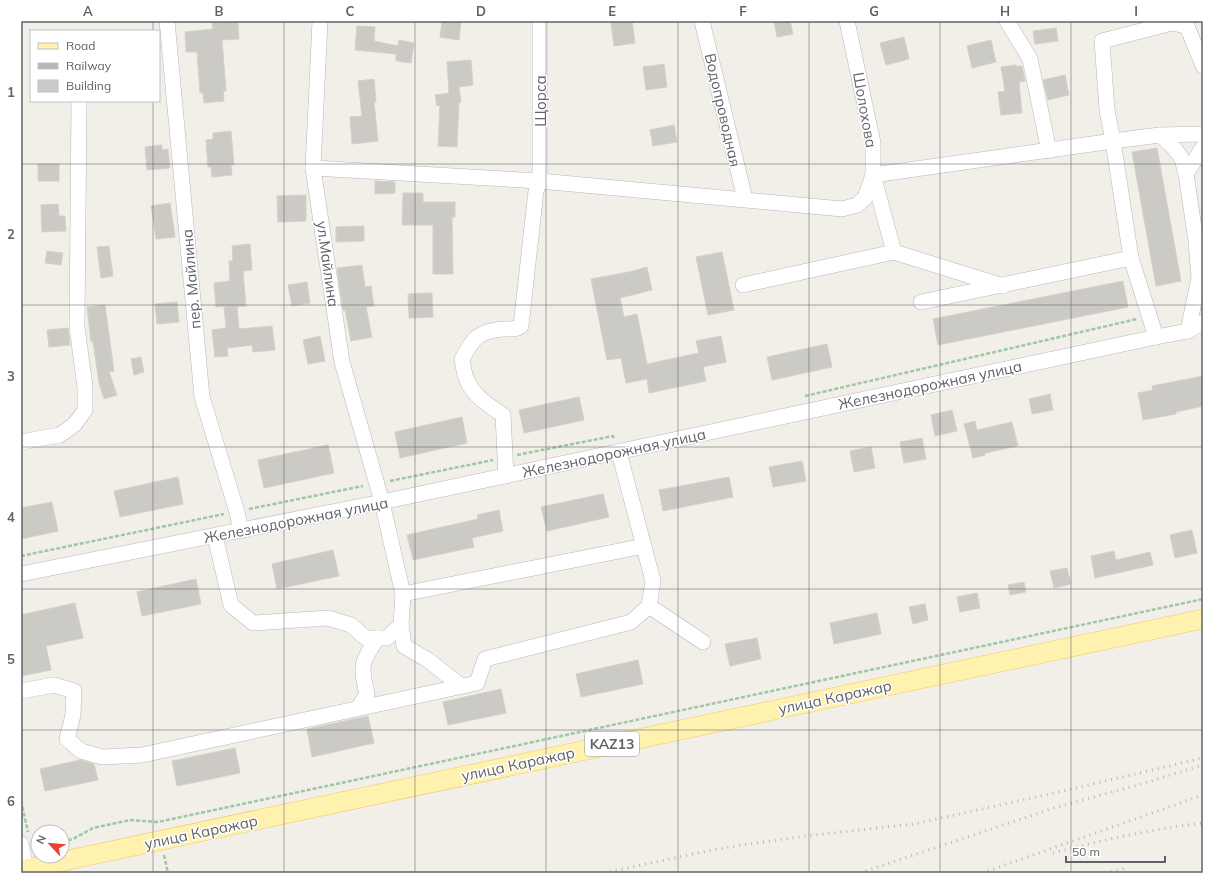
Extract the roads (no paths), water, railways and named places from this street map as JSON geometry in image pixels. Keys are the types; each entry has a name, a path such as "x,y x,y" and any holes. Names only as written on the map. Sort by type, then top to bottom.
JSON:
{"main road":[{"name":"улица Каражар","path":"24,869 1203,619"}],"street":[{"name":"ул.Майлина","path":"320,21 313,168 342,362 382,502 403,594 401,625 404,646 428,660 461,686"},
{"name":"Щорса","path":"506,476 503,415 482,399 472,389 467,380 462,359 471,342 487,331 504,329 514,330 521,326 536,191 540,181 540,21"},
{"name":"Водопроводная","path":"702,21 744,199"},
{"name":"Шолохова","path":"744,199 842,209 857,205 865,198 873,175 872,144 847,21"},
{"path":"1007,21 1030,59 1049,150"},
{"path":"1156,337 1131,258 1107,110 1102,41 1172,23 1185,23 1203,66"},
{"name":"пер. Майлина","path":"164,30 202,397 237,512 241,531"},
{"path":"21,442 60,435 75,424 85,410 85,387 77,327 79,102"},
{"path":"894,252 873,175 1160,135 1203,134"},
{"path":"1160,135 1175,149 1182,159 1186,174 1196,241 1199,278 1188,331"},
{"path":"1186,174 1203,147"},
{"path":"313,168 540,181 744,199"},
{"path":"743,285 894,252 1003,286"},
{"path":"921,302 1131,258"},
{"name":"Железнодорожная улица","path":"21,574 241,531 506,476 617,446 1188,331 1203,322"},
{"path":"21,691 54,685 74,691 73,715 67,739 81,751 102,757 142,755 477,683 485,660 631,622 649,606 653,581 617,446"},
{"path":"215,536 231,605 253,623 328,618 351,625 366,638 387,638 401,625"},
{"path":"403,594 644,546"},
{"path":"649,606 703,642"},
{"path":"358,708 367,694 362,673 365,657 378,638"},
{"path":"24,869 25,839"}],"railway":[{"path":"604,873 707,851 743,845 805,836 914,824 1203,758"},
{"path":"860,873 1054,808 1203,765"},
{"path":"982,873 1203,795"},
{"path":"1053,853 1127,835 1203,823"},
{"path":"1105,873 1127,868"}]}
